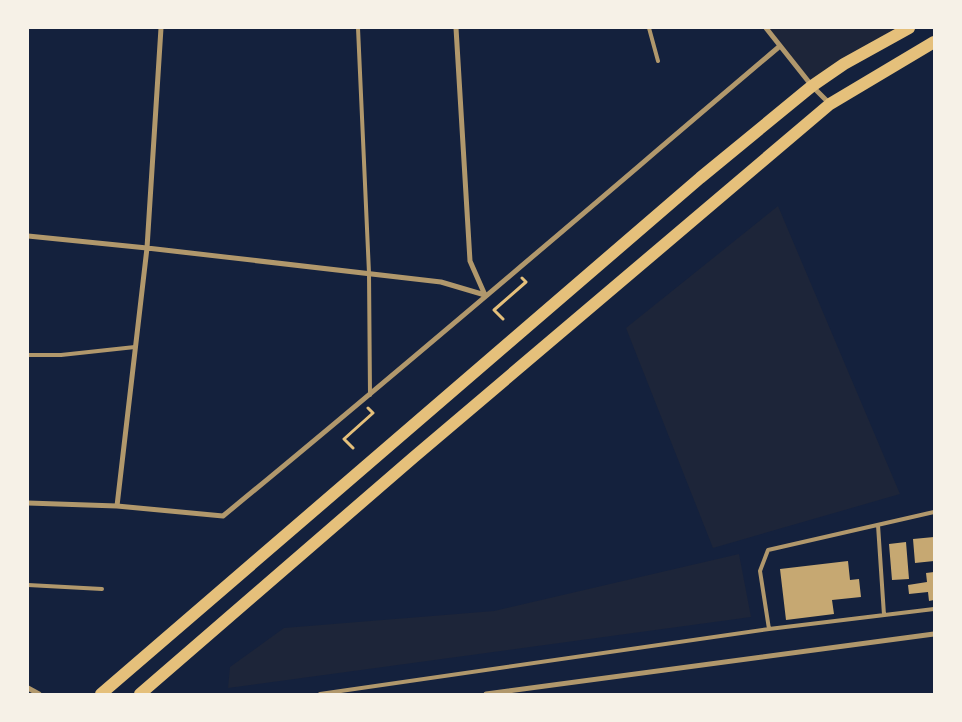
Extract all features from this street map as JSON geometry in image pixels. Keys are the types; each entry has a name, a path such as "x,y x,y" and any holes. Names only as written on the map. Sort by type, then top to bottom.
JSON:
{"main road":[{"path":"101,694 700,178 812,86 844,64 909,28"},
{"path":"140,694 830,104 934,42"}],"street":[{"path":"117,506 146,248 161,28"},
{"path":"456,28 470,261 485,296"},
{"path":"766,28 812,86 830,104"},
{"path":"28,503 117,506 223,516 362,402 780,46"},
{"path":"28,236 441,282 485,296"},
{"path":"486,694 934,634"},
{"path":"28,688 39,694"}],"lane":[{"path":"358,28 369,273 370,395"},
{"path":"649,28 658,61"},
{"path":"28,355 61,355 135,347"},
{"path":"769,629 760,571 768,550 934,512"},
{"path":"878,525 884,615"},
{"path":"28,585 102,589"},
{"path":"320,694 769,629 934,609"}],"path":[{"path":"503,319 494,310 526,282 514,271"},
{"path":"353,448 344,439 373,413 362,402"}],"shaded area":[{"path":"766,28 892,28 893,37 812,86"},
{"path":"778,206 900,494 713,548 626,328"},
{"path":"739,554 751,617 228,688 230,667 284,628 494,611"}],"building":[{"path":"934,537 934,561 915,563 913,539"},
{"path":"906,542 909,579 892,580 889,544"},
{"path":"848,561 850,580 859,579 861,597 832,600 834,614 786,620 780,569"},
{"path":"934,572 934,600 929,601 928,592 909,594 908,585 927,582 926,573"}]}
